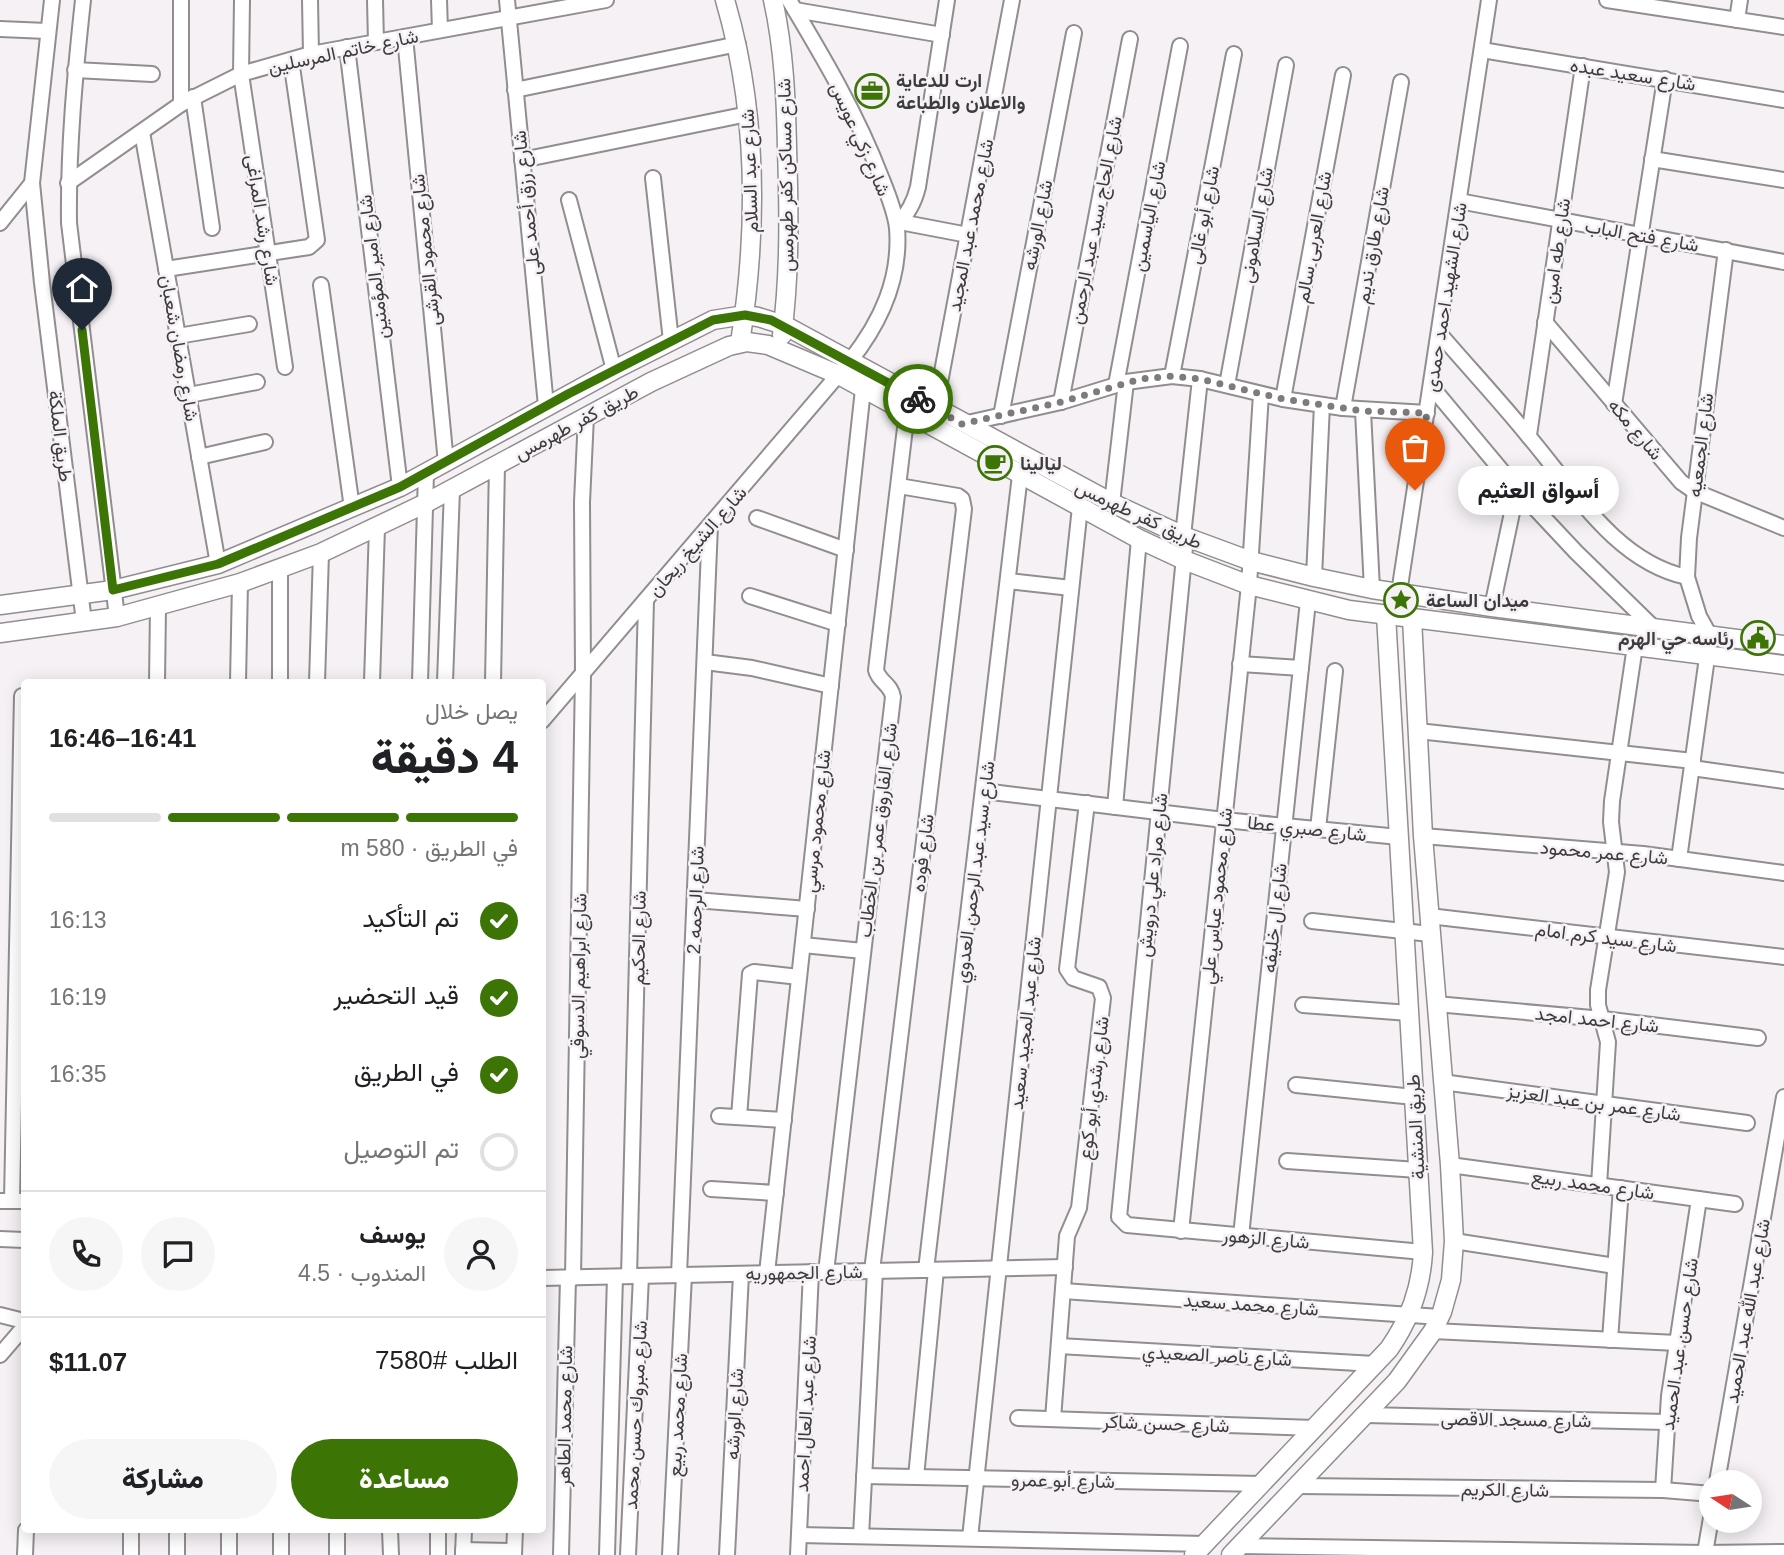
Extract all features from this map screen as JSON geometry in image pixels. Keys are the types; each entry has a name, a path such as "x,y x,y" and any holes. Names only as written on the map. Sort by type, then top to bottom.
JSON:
{"street":[{"name":"طريق الملكة","path":"52,0 32,183 85,622"},
{"name":"طريق الملكة","path":"83,0 75,71 68,183 69,223 117,617"},
{"path":"181,0 187,101 212,228"},
{"name":"شارع رشد المراغى","path":"242,0 241,74 285,367"},
{"path":"310,0 311,54"},
{"path":"375,0 376,42"},
{"path":"439,0 440,30"},
{"name":"شارع رزق أحمد على","path":"507,0 546,406"},
{"name":"شارع خاتم المرسلين","path":"68,183 187,101 241,74 311,54 570,4 606,0"},
{"name":"شارع عبد السلام","path":"725,0 738,44 748,114 752,208 749,275 740,343"},
{"name":"شارع مساكن كفر طهرمس","path":"773,0 782,50 789,200 784,326 780,351"},
{"path":"947,0 918,187 914,201 898,223 968,235"},
{"name":"شارع محمد عبد المجيد","path":"935,409 1012,0"},
{"name":"شارع الشهيد احمد حمدى","path":"1399,593 1489,0"},
{"path":"1607,0 1676,5 1737,20 1784,27"},
{"path":"1737,20 1740,0"},
{"path":"792,5 942,35"},
{"name":"شارع زكي عويس","path":"792,5 859,125 898,223 897,255 889,294 883,312 852,369"},
{"path":"0,29 47,31"},
{"name":"شارع الورشه","path":"1001,416 1074,33"},
{"name":"شارع محمود القرشى","path":"405,37 446,463"},
{"name":"شارع الحاج سيد عبد الرحمن","path":"1061,402 1130,39"},
{"path":"515,90 738,44"},
{"name":"شارع الياسمين","path":"1112,503 1121,384 1180,46"},
{"name":"شارع امير المؤمنين","path":"347,47 400,487"},
{"name":"شارع سعيد عبده","path":"1482,50 1784,100"},
{"name":"شارع أبو غالى","path":"1172,376 1234,54"},
{"path":"166,269 309,247 317,240 291,60"},
{"name":"شارع السلامونى","path":"1227,385 1286,65"},
{"name":"شارع طه امين","path":"1529,435 1583,66"},
{"path":"75,71 152,74"},
{"name":"شارع العربى سالم","path":"1283,399 1343,75"},
{"path":"1614,404 1665,79"},
{"name":"شارع طارق نديم","path":"1343,408 1401,82"},
{"path":"522,160 748,114"},
{"name":"شارع رمضان شعبان","path":"142,132 218,564"},
{"path":"1652,159 1784,180"},
{"path":"653,178 671,341"},
{"path":"0,223 32,183"},
{"path":"569,200 614,370"},
{"name":"شارع فتح الباب","path":"1459,201 1784,262"},
{"name":"شارع الجمعيه","path":"1710,636 1699,616 1687,577 1694,491 1726,250"},
{"path":"321,285 352,508"},
{"name":"طريق كفر طهرمس","path":"0,605 113,590 218,564 400,487 546,406 713,320 745,315 784,326 1020,475 1139,539 1249,585 1308,601 1386,615 1784,665"},
{"name":"شارع مكه","path":"1545,322 1681,482 1694,491 1784,528"},
{"path":"178,336 249,324"},
{"path":"1439,333 1615,538 1653,565 1687,577"},
{"name":"طريق كفر طهرمس","path":"0,633 117,617 240,583 280,569 321,553 426,503 651,382 729,346 757,343 852,369 863,388 935,409 1112,503 1184,536 1251,561 1373,589 1784,645"},
{"name":"شارع محمود مرسي","path":"767,1273 863,388 852,369"},
{"name":"شارع الشيخ ريحان","path":"546,716 710,525 852,369"},
{"path":"962,424 1061,402 1121,384 1172,376 1200,379 1283,399 1363,411 1427,413"},
{"name":"شارع مراد علي درويش","path":"1119,1212 1200,379"},
{"path":"189,396 257,382"},
{"path":"1431,386 1517,489 1576,552 1655,629"},
{"name":"شارع محمود عباس علي","path":"1181,1231 1249,585 1261,394"},
{"name":"شارع الفاروق عمر بن الخطاب","path":"819,1272 863,951 893,697 890,688 876,670 908,403"},
{"path":"1314,577 1322,405"},
{"path":"1363,411 1373,589"},
{"name":"شارع ابراهيم الدسوقي","path":"570,1278 583,674 582,502 586,416"},
{"path":"200,457 265,442"},
{"path":"493,679 497,464"},
{"path":"419,679 426,473"},
{"name":"شارع سيد عبد الرحمن العدوي","path":"916,1477 931,1270 1020,475"},
{"name":"شارع فوده","path":"861,1536 874,1271 964,504 958,496 899,486"},
{"path":"445,679 452,489"},
{"path":"1492,607 1517,489"},
{"name":"شارع عبد المجيد سعيد","path":"970,1538 1080,507"},
{"path":"757,518 846,550"},
{"name":"شارع الرحمه 2","path":"682,1275 710,525"},
{"path":"372,679 377,527"},
{"path":"1115,807 1139,539"},
{"path":"317,679 321,553"},
{"path":"280,569 280,679"},
{"path":"1008,581 1071,588"},
{"path":"238,679 240,583"},
{"path":"750,596 838,624"},
{"name":"شارع الحكيم","path":"628,1276 646,600"},
{"name":"شارع ال خليفه","path":"1241,1236 1308,601"},
{"path":"157,679 158,607"},
{"name":"طريق المنشية","path":"1200,1549 1375,1364 1401,1332 1410,1314 1419,1284 1423,1252 1386,615"},
{"name":"طريق المنشية","path":"1236,1550 1397,1381 1436,1324 1451,1280 1454,1241 1450,1165 1423,836 1412,618"},
{"path":"1679,859 1710,636"},
{"path":"1599,1185 1608,1042 1598,998 1617,873 1611,811 1635,646"},
{"path":"705,662 752,668 831,686"},
{"path":"1240,664 1301,668"},
{"path":"1318,829 1335,671"},
{"path":"1418,731 1619,752 1784,781"},
{"path":"12,1201 21,746"},
{"name":"شارع صبري عطا","path":"983,791 1224,820 1399,837"},
{"name":"شارع رشدي أبو كوع","path":"1065,1267 1069,1229 1079,1208 1103,999 1099,987 1073,978 1068,969 1087,803"},
{"name":"شارع عمر محمود","path":"1423,836 1616,852 1784,873"},
{"path":"695,900 807,909"},
{"name":"شارع سيد كرم امام","path":"1312,921 1404,931 1430,925 1607,937 1784,957"},
{"path":"803,945 863,951"},
{"path":"739,1117 750,974 754,972 799,976"},
{"name":"شارع احمد امجد","path":"1436,1004 1603,1019 1758,1038"},
{"path":"1303,1005 1409,1013"},
{"name":"شارع عمر بن عبد العزيز","path":"1442,1082 1746,1123"},
{"path":"1296,1085 1414,1097"},
{"name":"شارع عبد الله عبد الحميد","path":"1719,1470 1780,1157 1784,1097"},
{"path":"719,1116 784,1119"},
{"path":"1287,1161 1418,1170"},
{"name":"شارع محمد ربيع","path":"1450,1165 1735,1204"},
{"path":"1610,1339 1621,1188"},
{"path":"711,1189 776,1194"},
{"name":"شارع حسن عبد الحميد","path":"1663,1490 1676,1343 1699,1199"},
{"name":"شارع الزهور","path":"1119,1212 1120,1220 1127,1225 1423,1252"},
{"path":"0,1239 21,1240"},
{"path":"1454,1241 1615,1266"},
{"path":"1053,1419 1065,1267"},
{"name":"شارع الجمهوريه","path":"546,1278 1065,1267"},
{"name":"شارع عبد العال احمد","path":"798,1555 819,1272"},
{"name":"شارع الورشه","path":"727,1555 741,1274"},
{"name":"شارع محمد ربيع","path":"670,1555 682,1275"},
{"path":"607,1555 628,1276"},
{"name":"شارع مبروك حسن محمد","path":"628,1276 628,1555"},
{"name":"شارع محمد الطاهر","path":"561,1555 570,1278"},
{"name":"شارع محمد سعيد","path":"1063,1292 1410,1314 1436,1324 1676,1343"},
{"path":"0,1315 21,1323"},
{"path":"0,1355 21,1328"},
{"name":"شارع ناصر الصعيدي","path":"1059,1346 1375,1364"},
{"name":"شارع مسجد الاقصى","path":"1366,1415 1667,1422"},
{"name":"شارع حسن شاكر","path":"1018,1418 1315,1428"},
{"name":"شارع أبو عمرو","path":"864,1476 1262,1484"},
{"name":"شارع الكريم","path":"1298,1486 1663,1490 1699,1493"},
{"path":"25,1555 26,1533"},
{"path":"131,1533 131,1555"},
{"path":"177,1533 177,1555"},
{"path":"229,1533 229,1555"},
{"path":"281,1533 281,1555"},
{"path":"337,1533 337,1555"},
{"path":"390,1533 391,1555"},
{"path":"438,1533 438,1555"},
{"path":"464,1533 463,1553 514,1553 515,1533"},
{"path":"1705,1553 1708,1533"},
{"path":"799,1535 970,1538 1200,1549"},
{"path":"1236,1550 1784,1552"}],"way so far":[{"path":"918,399 962,424 1061,402 1141,379 1172,376 1200,379 1283,399 1363,411 1427,413 1415,490"}],"place":[{"name":"ارت للدعاية والاعلان والطباعة","path":"872,91"},
{"name":"ليالينا","path":"995,463"},
{"name":"أسواق العثيم","path":"1415,490"},
{"name":"ميدان الساعة","path":"1401,600"},
{"name":"رئاسه حي الهرم","path":"1758,638"}],"route":[{"path":"82,330 113,590 218,564 400,487 614,370 713,320 728,316 745,315 771,320 918,399"}]}
